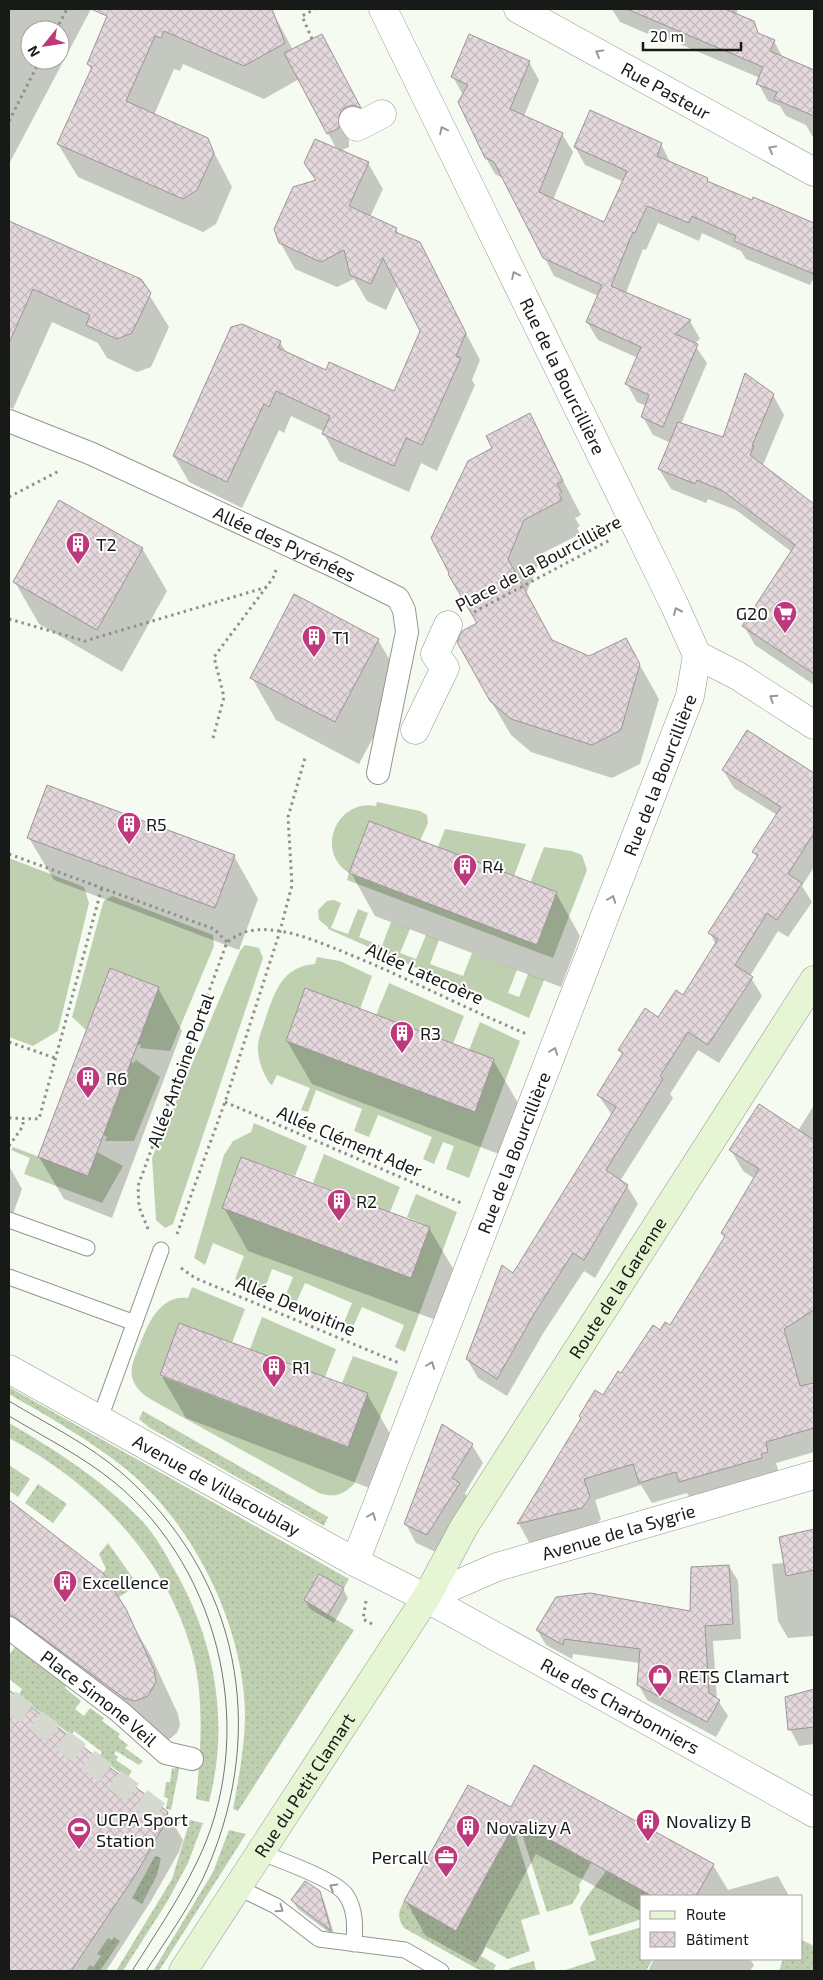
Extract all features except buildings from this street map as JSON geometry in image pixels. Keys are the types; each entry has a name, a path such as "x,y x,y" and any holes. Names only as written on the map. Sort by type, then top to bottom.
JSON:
{"main road":[{"name":"Route de la Garenne","path":"426,1598 464,1527 814,980"},
{"name":"Rue du Petit Clamart","path":"183,1971 426,1598"}],"street":[{"name":"Rue de la Bourcillière","path":"354,1562 557,1043 690,696 696,655 637,526 383,9"},
{"name":"Rue Pasteur","path":"518,9 814,172"},
{"path":"354,121 357,127 382,114"},
{"name":"Allée des Pyrénées","path":"9,421 92,454 285,543 398,598 404,610 407,632 378,772"},
{"path":"415,730 445,668 435,654 448,625"},
{"path":"696,655 738,676 814,725"},
{"name":"Avenue de Villacoublay","path":"9,1369 354,1562 426,1598"},
{"name":"Avenue de la Sygrie","path":"426,1598 497,1567 814,1475"},
{"name":"Rue des Charbonniers","path":"426,1598 814,1813"},
{"name":"Place Simone Veil","path":"9,1628 120,1712 166,1752 192,1759"}],"lane":[{"path":"9,1220 87,1248"},
{"path":"100,1421 161,1250"},
{"path":"9,1277 135,1324"},
{"path":"259,1852 304,1869 345,1894 356,1921 354,1944"},
{"path":"237,1886 276,1906 319,1939 405,1950 441,1971"}],"path":[{"path":"312,39 302,16 315,9"},
{"path":"9,121 35,70"},
{"path":"9,498 92,454"},
{"name":"Place de la Bourcillière","path":"448,625 637,526"},
{"path":"213,738 224,697 214,657 273,578 285,543"},
{"path":"9,619 84,641 266,587"},
{"path":"161,1250 173,1242 180,1229 225,1102 280,931 292,885 288,817 304,758"},
{"path":"9,854 214,929 227,942 240,934 255,930 280,931"},
{"path":"9,1118 39,1119 102,887"},
{"name":"Allée Latecoère","path":"280,931 322,943 373,964 523,1033 557,1043"},
{"name":"Allée Antoine Portal","path":"161,1250 148,1229 139,1207 138,1186 227,942"},
{"path":"9,1042 56,1058"},
{"name":"Allée Clément Ader","path":"225,1102 464,1205"},
{"path":"9,1146 23,1126 23,1118"},
{"name":"Allée Dewoitine","path":"161,1250 188,1275 427,1375"},
{"path":"166,1818 179,1824"}],"green space":[{"path":"377,802 420,811 427,815 428,823 420,841 369,821 350,874 536,944 530,883 544,847 572,851 582,855 587,870 553,958 347,880 349,873 339,864 333,853 332,841 335,829 341,819 350,811 362,806 376,806"},
{"path":"445,829 526,844 514,876 438,847"},
{"path":"9,858 84,887 89,903 58,1031 33,1046 9,1037"},
{"path":"112,896 213,935 214,946 170,1051 140,1048 141,1045 137,1044 159,987 110,968 86,1030 72,1017 103,903"},
{"path":"334,900 341,903 331,928 348,934 358,909 368,913 359,937 382,946 391,922 410,929 400,953 416,959 426,935 439,940 430,964 463,976 472,953 517,970 508,993 519,997 528,974 544,980 529,1018 328,929 319,920 318,910 327,901"},
{"path":"245,945 259,948 263,958 173,1224 165,1228 156,1220 152,1158 240,951"},
{"path":"317,957 340,961 372,976 360,1009 286,1041 475,1112 494,1059 469,1050 480,1022 520,1041 469,1178 446,1169 454,1146 443,1142 434,1164 423,1159 432,1137 378,1115 369,1137 354,1131 362,1109 316,1090 308,1112 301,1110 310,1088 277,1075 272,1085 270,1084 260,1064 258,1047 260,1034 269,1007 282,981 295,969 315,964"},
{"path":"389,983 464,1016 453,1044 376,1015"},
{"path":"136,1060 160,1077 134,1141 105,1141 107,1137 103,1135 131,1062 134,1063"},
{"path":"254,1123 307,1146 295,1176 241,1157 223,1208 411,1278 430,1227 407,1217 416,1194 457,1212 405,1352 395,1347 404,1325 362,1307 352,1329 343,1325 352,1303 305,1283 295,1305 284,1300 293,1277 272,1269 264,1291 235,1279 244,1256 213,1243 205,1265 194,1258 224,1155 233,1141 251,1132"},
{"path":"13,1147 87,1175 97,1152 123,1166 102,1203 24,1174 30,1158 11,1150"},
{"path":"324,1154 400,1187 390,1212 313,1183"},
{"path":"192,1287 245,1309 232,1343 179,1323 160,1376 347,1447 368,1393 342,1383 353,1356 398,1372 354,1484 350,1488 334,1495 319,1493 152,1400 137,1388 132,1377 132,1365 150,1321 162,1306 169,1301 178,1298 188,1298"},
{"path":"262,1317 336,1349 325,1377 250,1349"},
{"path":"9,1387 349,1579 344,1588 319,1574 304,1600 354,1630 238,1811 233,1809 244,1737 245,1712 242,1679 235,1645 210,1579 193,1548 173,1519 151,1493 127,1470 69,1429 9,1394"},
{"path":"143,1411 328,1517 324,1526 150,1428 139,1419"},
{"path":"9,1423 96,1480 128,1507 143,1522 160,1544 174,1569 200,1624 215,1682 218,1742 209,1802 196,1799 201,1723 195,1666 179,1614 163,1582 143,1552 96,1499 69,1476 9,1438"},
{"path":"9,1465 30,1479 18,1497 9,1490"},
{"path":"38,1484 67,1504 53,1523 25,1503"},
{"path":"108,1543 138,1585 119,1597 103,1573 106,1569 99,1554"},
{"path":"15,1647 66,1686 65,1688 81,1701 75,1709 84,1716 90,1708 104,1718 102,1721 120,1734 118,1737 128,1745 125,1748 143,1761 139,1765 116,1751 114,1754 118,1757 116,1760 132,1771 127,1778 99,1757 102,1752 74,1731 71,1735 18,1696 22,1689 9,1679 9,1655"},
{"path":"176,1764 180,1765 171,1810 166,1809 168,1798 164,1797 166,1782 170,1782 172,1768 175,1769"},
{"path":"190,1820 203,1823 188,1863 167,1902 123,1971 116,1971 172,1879"},
{"path":"525,1826 591,1863 579,1885 580,1891 572,1904 547,1912 521,1831"},
{"path":"229,1830 246,1834 159,1971 153,1971 213,1872"},
{"path":"510,1832 515,1833 540,1914 521,1920 530,1951 508,1959 486,1947 481,1956 496,1965 493,1971 481,1971 404,1928 399,1914 404,1901 456,1931"},
{"path":"155,1856 161,1858 157,1875 142,1904 132,1898"},
{"path":"606,1871 651,1895 640,1895 640,1920 589,1936 580,1908"},
{"path":"640,1928 640,1960 652,1960 646,1971 562,1971 596,1960 590,1942"},
{"path":"114,1937 120,1941 100,1971 86,1971 90,1965 93,1967 101,1956 97,1954 108,1938 112,1940"},
{"path":"803,1940 814,1946 814,1971 779,1971 783,1960 803,1960"},
{"path":"534,1961 536,1971 508,1971 510,1968"}],"tunnel":[{"path":"9,1700 166,1818"}],"tram line":[{"path":"9,1401 82,1444 110,1463 162,1514 194,1559 217,1606 232,1656 238,1708 236,1761 226,1814 202,1880 146,1971"},
{"path":"9,1416 76,1455 102,1473 114,1482 151,1519 182,1562 204,1609 220,1659 226,1711 225,1764 215,1815 189,1878 132,1971"}],"place":[{"name":"T2","path":"78,565"},
{"name":"G20","path":"785,634"},
{"name":"T1","path":"314,658"},
{"name":"R5","path":"129,845"},
{"name":"R4","path":"465,887"},
{"name":"R3","path":"402,1054"},
{"name":"R6","path":"88,1099"},
{"name":"R2","path":"339,1222"},
{"name":"R1","path":"274,1388"},
{"name":"Excellence","path":"65,1603"},
{"name":"RETS Clamart","path":"660,1697"},
{"name":"Novalizy B","path":"648,1842"},
{"name":"Novalizy A","path":"468,1848"},
{"name":"UCPA Sport Station","path":"79,1850"},
{"name":"Percall","path":"446,1878"}]}
